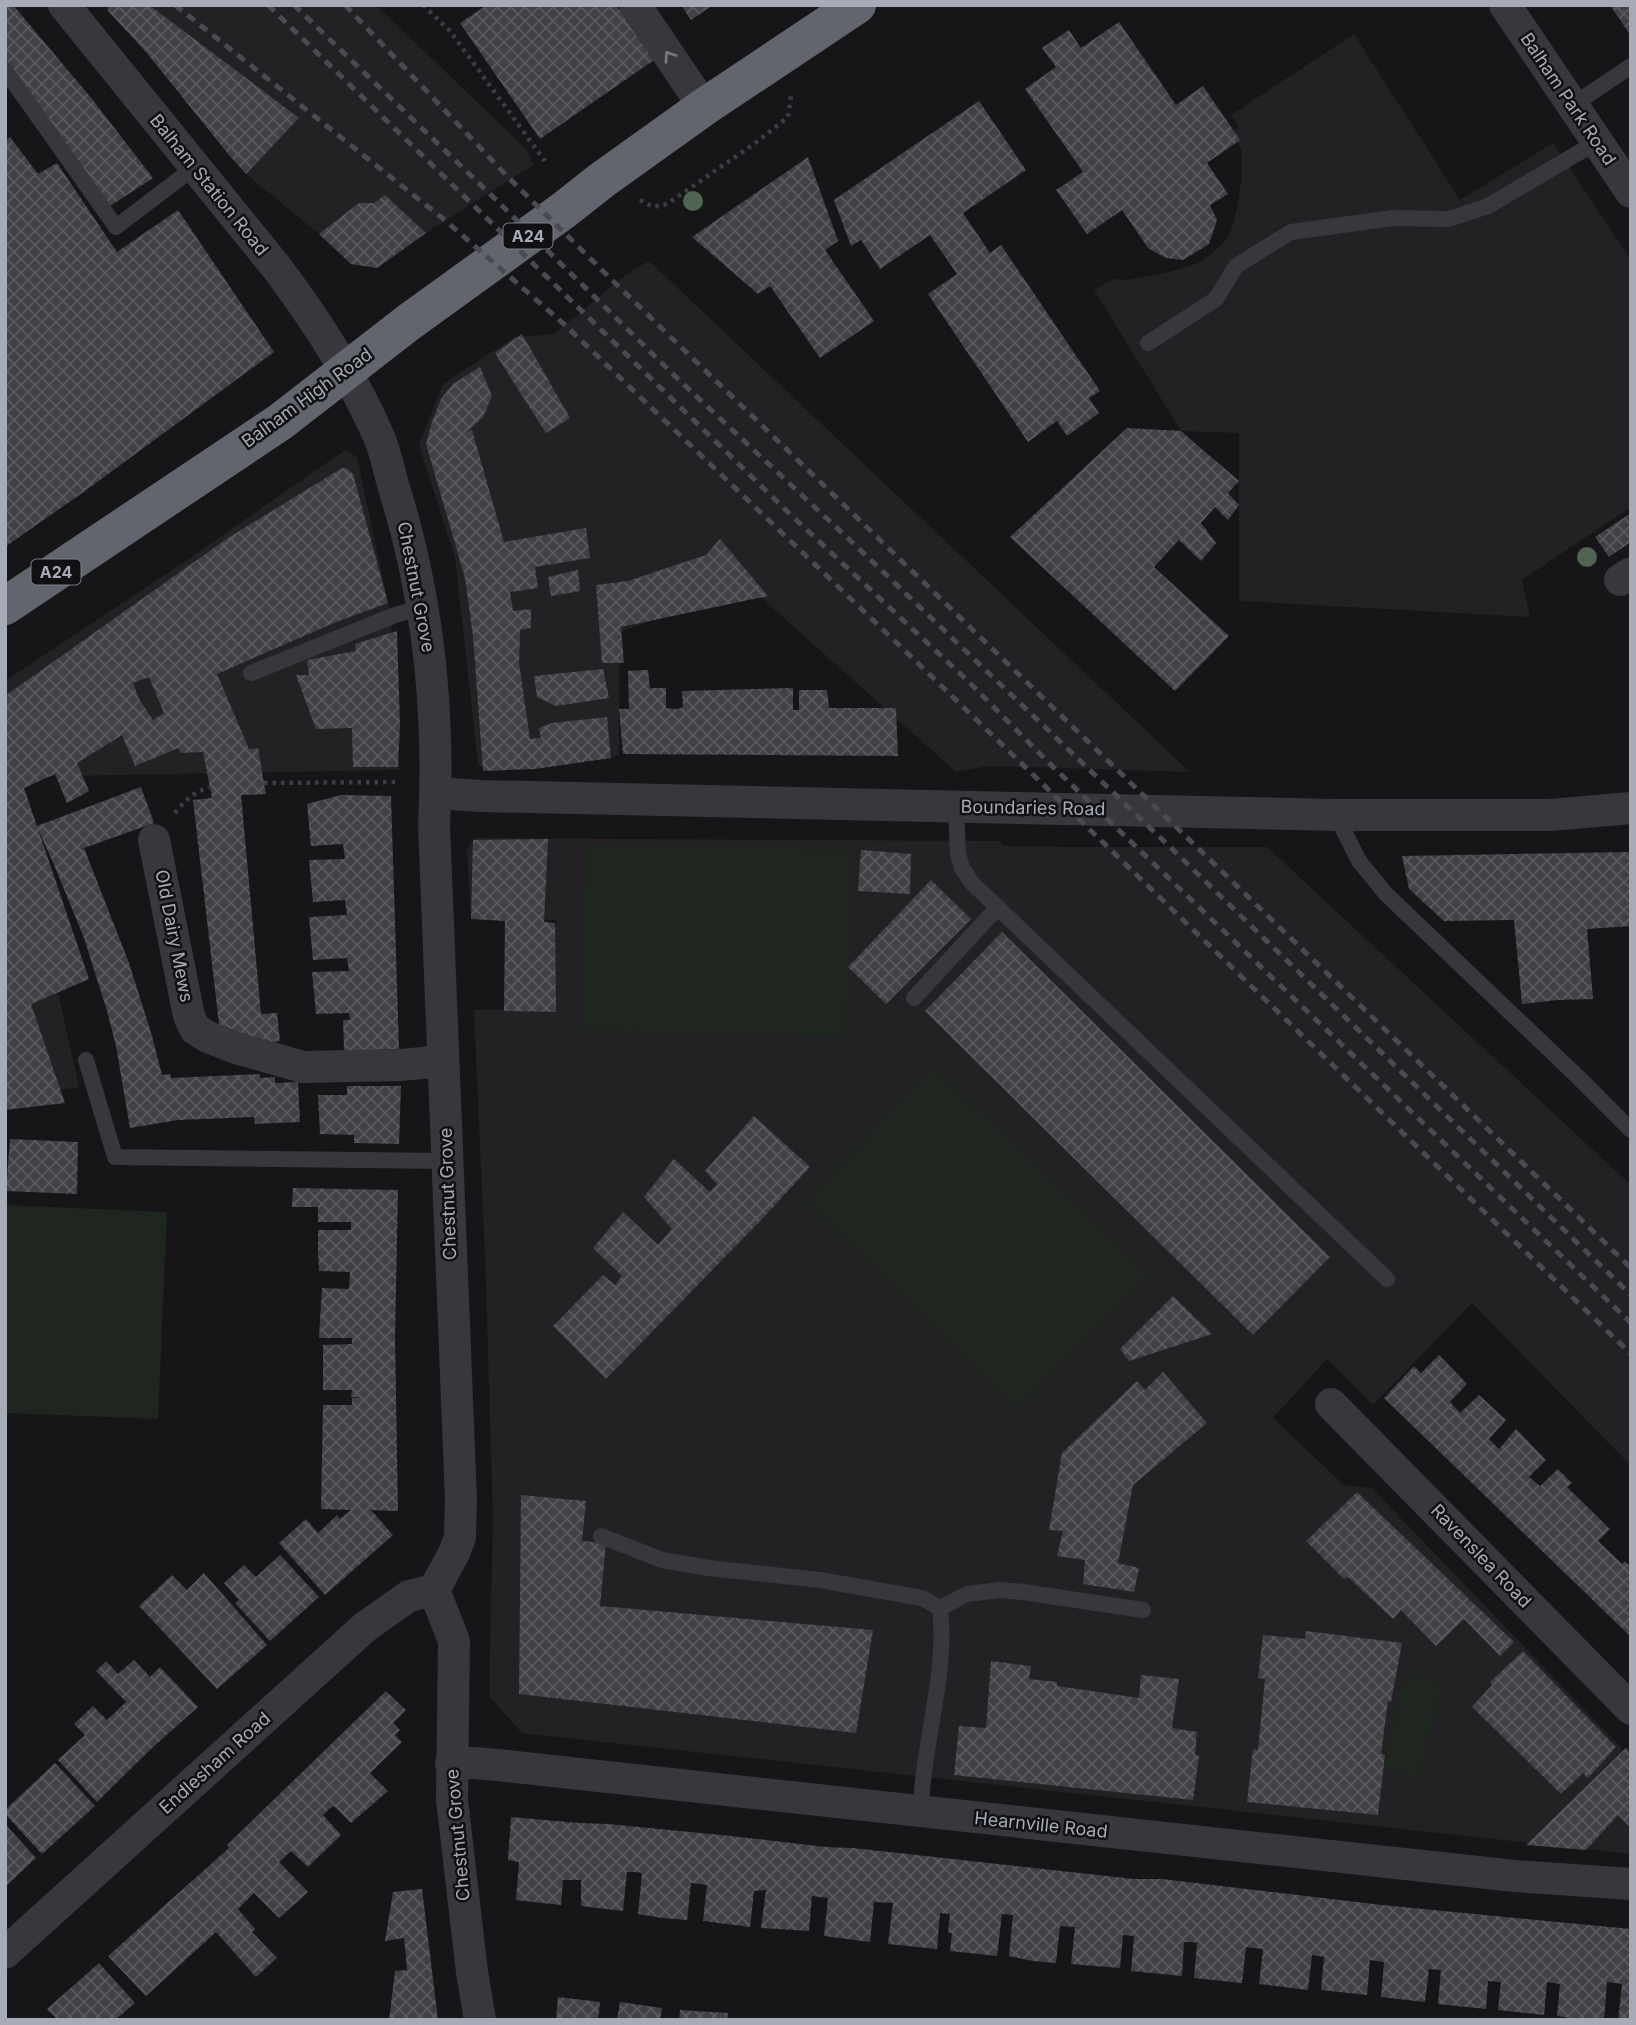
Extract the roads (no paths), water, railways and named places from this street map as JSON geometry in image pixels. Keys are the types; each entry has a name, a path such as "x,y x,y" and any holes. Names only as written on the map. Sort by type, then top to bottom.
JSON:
{"highway":[{"name":"Balham High Road","path":"5,606 279,422 408,322 602,180 704,107 857,5"}],"street":[{"name":"Balham Station Road","path":"64,5 294,291 346,371"},
{"path":"635,5 704,107"},
{"name":"Balham Park Road","path":"1505,5 1631,192"},
{"name":"Chestnut Grove","path":"346,371 385,454 423,607 432,671 436,787 434,825 461,1500 460,1537 435,1590 454,1641 452,1803 480,2020"},
{"name":"Boundaries Road","path":"436,787 481,796 1336,815 1550,815 1631,807"},
{"name":"Old Dairy Mews","path":"154,840 190,1016 195,1029 236,1048 303,1067 401,1065 443,1061"},
{"name":"Ravenslea Road","path":"1331,1404 1631,1709"},
{"name":"Endlesham Road","path":"5,1953 365,1628 409,1596 435,1590"},
{"name":"Hearnville Road","path":"451,1763 512,1767 1515,1876 1631,1884"}],"lane":[{"path":"1573,105 1631,66"},
{"path":"5,70 116,227 195,167"},
{"path":"1148,343 1216,299 1236,266 1291,232 1393,218 1448,219 1488,206 1597,142"},
{"path":"251,673 396,615 423,607"},
{"path":"957,807 958,853 961,868 972,883 1387,1279"},
{"path":"1336,815 1359,861 1386,894 1631,1130"},
{"path":"914,998 998,907"},
{"path":"86,1059 114,1157 446,1161"},
{"path":"601,1536 662,1560 820,1580 922,1598 940,1608"},
{"path":"940,1608 967,1594 1000,1590 1143,1610"},
{"path":"922,1812 922,1789 935,1706 942,1627 940,1608"}],"railway":[{"path":"175,5 446,221 565,325 1631,1354"},
{"path":"268,5 792,516 969,682 1046,760 1631,1323"},
{"path":"294,5 679,380 1170,847 1631,1295"},
{"path":"345,5 507,176 615,283 1631,1268"}]}
